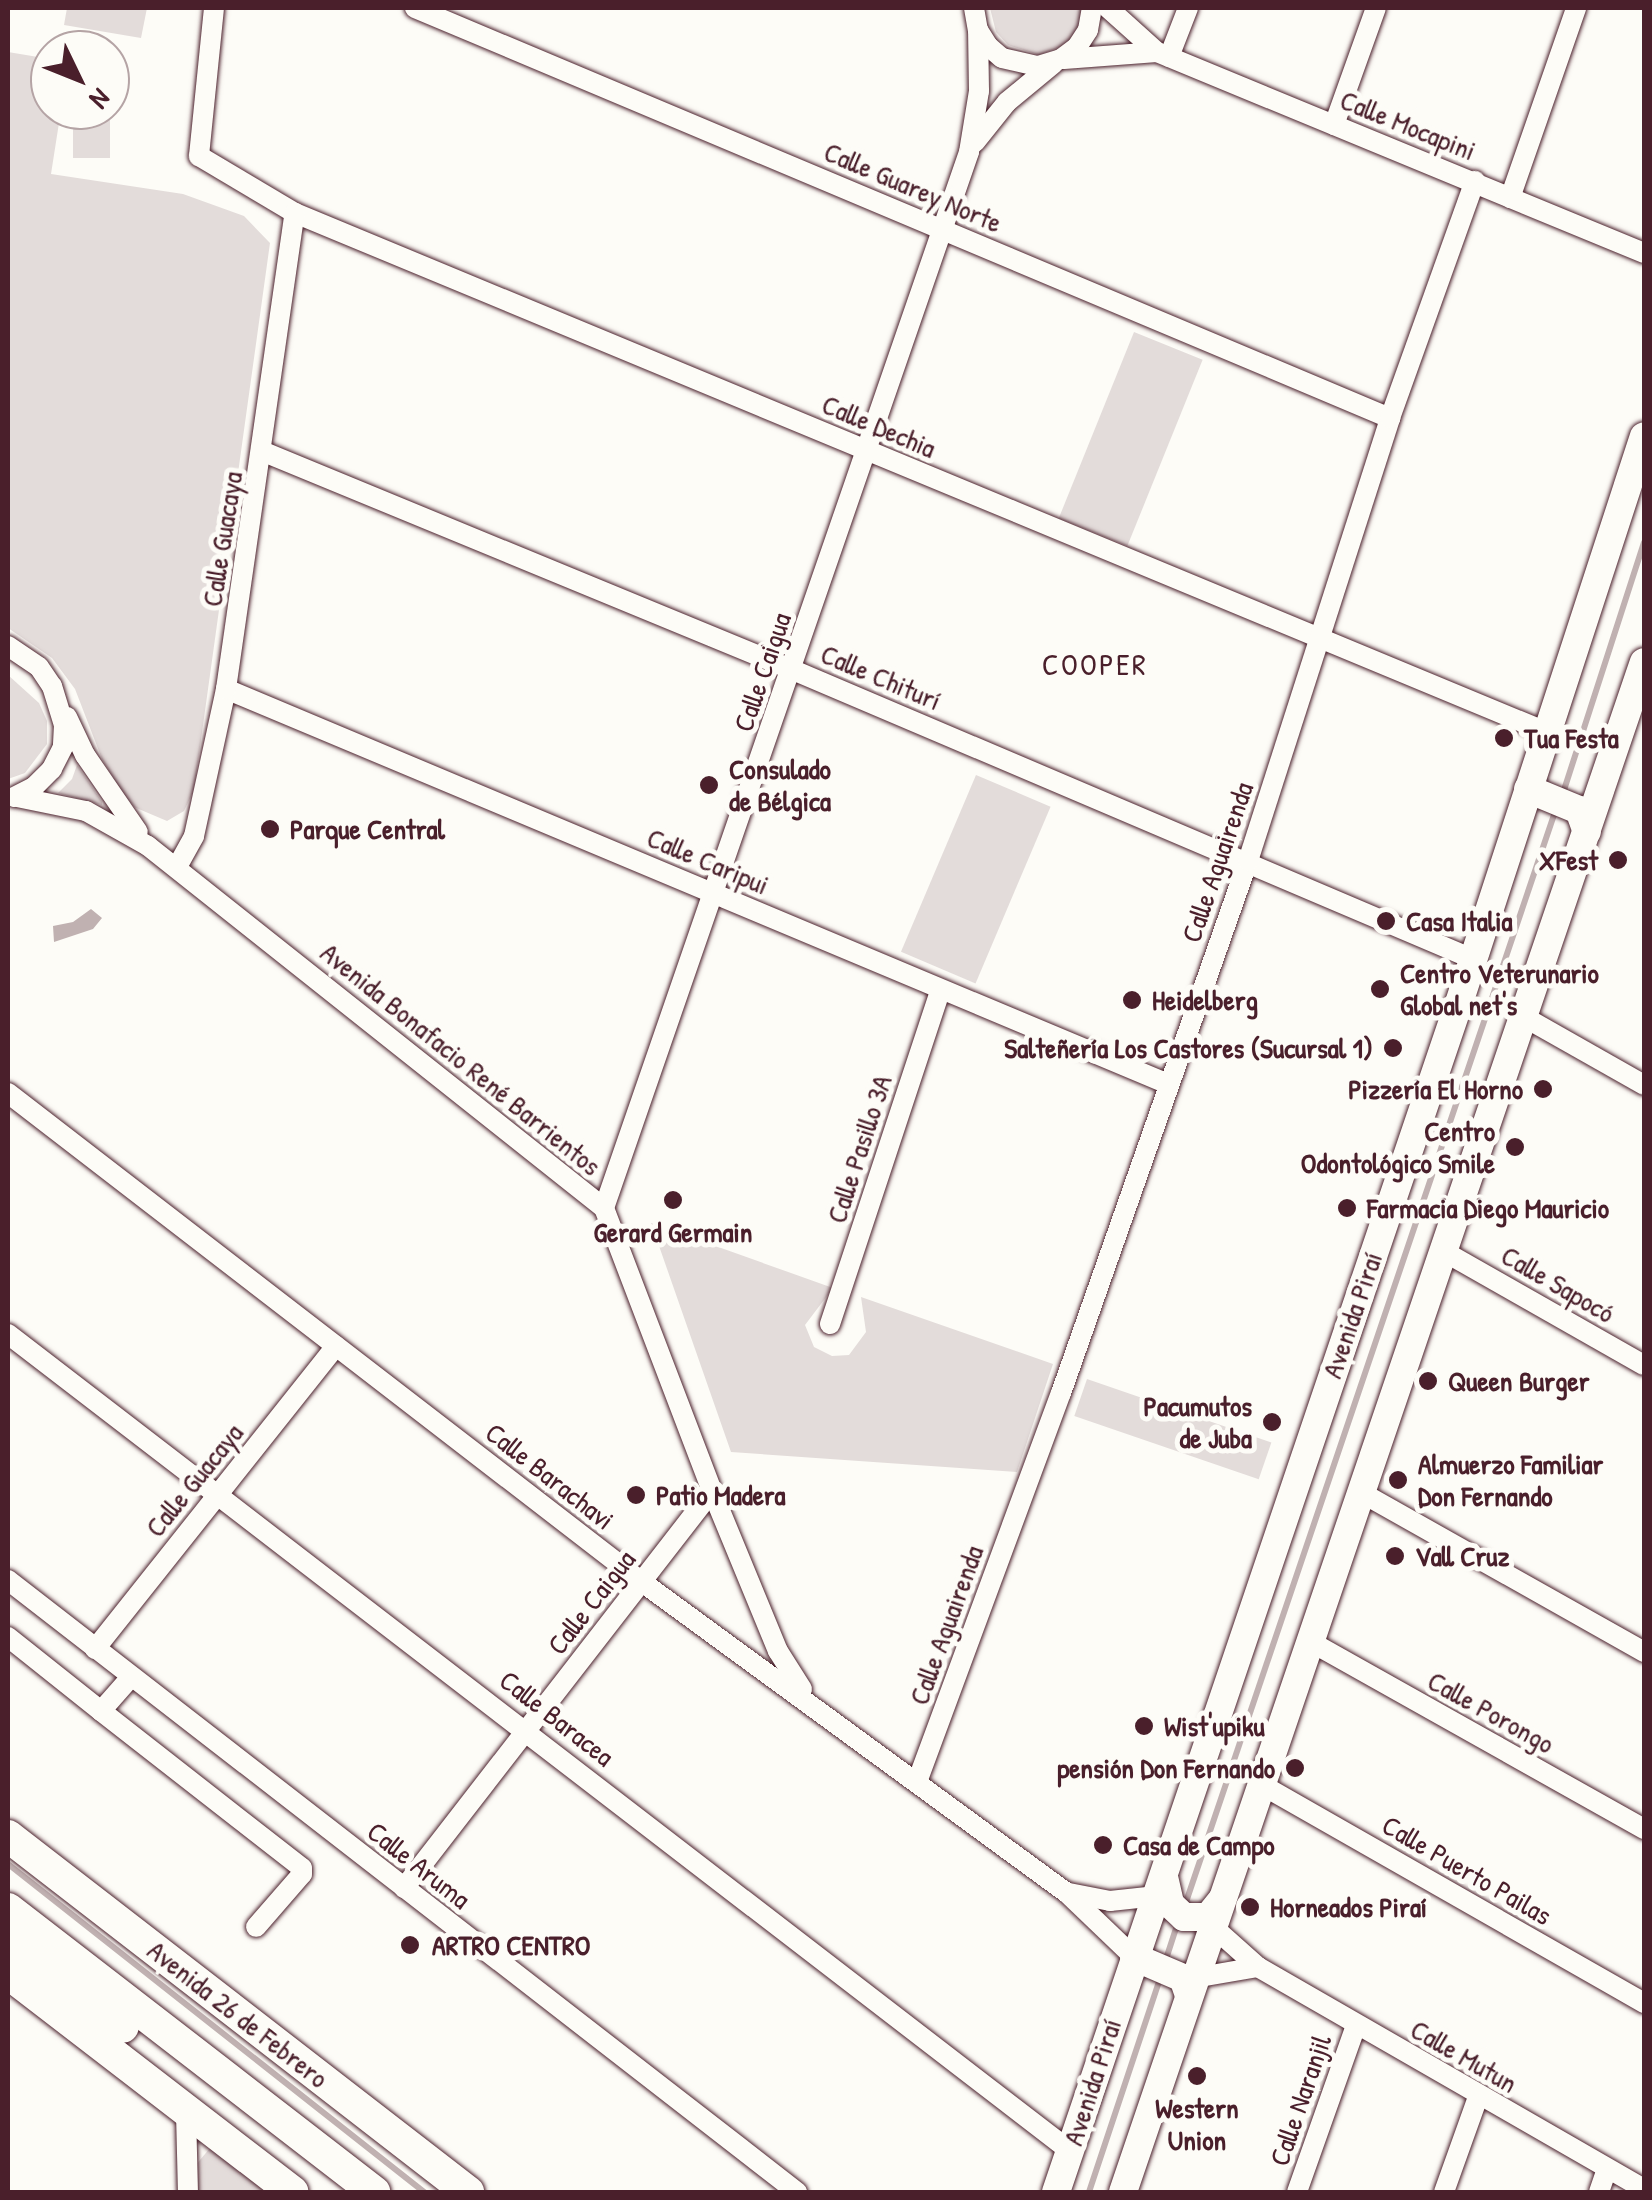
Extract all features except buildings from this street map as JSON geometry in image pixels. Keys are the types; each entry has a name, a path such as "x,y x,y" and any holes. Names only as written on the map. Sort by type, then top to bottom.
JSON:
{"main road":[{"name":"Avenida Piraí","path":"1056,2192 1474,960 1547,796 1546,732 1644,436"},
{"path":"1123,2192 1644,662"},
{"path":"1547,796 1580,810 1588,832"},
{"name":"Avenida 26 de Febrero","path":"8,1836 468,2192"},
{"path":"1160,1886 1170,1904 1184,1917 1208,1916 1222,1900"},
{"name":"Avenida 26 de Febrero","path":"8,1908 374,2192"},
{"path":"8,1938 337,2191"},
{"path":"1134,1957 1184,1978 1192,1986"},
{"path":"8,1973 292,2192"}],"street":[{"name":"Calle Dechia","path":"214,8 199,156 296,213 1546,732"},
{"name":"Calle Guarey Norte","path":"416,8 1390,418"},
{"name":"Calle Caigua","path":"969,152 1007,102 1077,47 1088,30 1092,8"},
{"name":"Calle Mocapini","path":"1108,8 1163,54 1643,249"},
{"path":"1163,54 1188,8"},
{"path":"1334,125 1376,8"},
{"path":"1510,198 1576,8"},
{"name":"Calle Caigua","path":"604,1208 969,152 979,91 973,17"},
{"name":"Calle Mocapini","path":"973,17 1002,58 1038,66 1059,60 1163,54"},
{"name":"Calle Aguairenda","path":"917,1782 1062,1393 1248,861 1390,418 1475,182"},
{"name":"Calle Guacaya","path":"177,867 189,852 194,836 226,689 264,452 296,213"},
{"name":"Calle Chiturí","path":"264,452 1248,861 1474,960"},
{"name":"Avenida Bonafacio René Barrientos","path":"8,646 38,667 84,754 148,846"},
{"name":"Calle Caripui","path":"226,689 940,992 1168,1084"},
{"path":"12,798 52,770 63,747 61,705"},
{"name":"Avenida Bonafacio René Barrientos","path":"12,798 86,811 148,846 604,1208 712,1492 778,1651 809,1700"},
{"name":"Calle Pasillo 3A","path":"830,1324 940,992"},
{"path":"1524,1017 1644,1085"},
{"name":"Calle Barachavi","path":"8,1093 642,1582 1068,1892 1134,1957"},
{"name":"Calle Sapocó","path":"1444,1251 1644,1366"},
{"name":"Calle Baracea","path":"8,1334 1070,2151"},
{"name":"Calle Guacaya","path":"95,1649 336,1346"},
{"name":"Calle Caigua","path":"404,1888 712,1492"},
{"path":"1362,1493 1644,1652"},
{"name":"Calle Aruma","path":"8,1580 797,2192"},
{"path":"8,1637 302,1868 302,1874 256,1927"},
{"name":"Calle Porongo","path":"1311,1642 1644,1829"},
{"path":"102,1711 131,1677"},
{"name":"Calle Puerto Pailas","path":"1262,1785 1644,2003"},
{"name":"Calle Barachavi","path":"1068,1892 1110,1901 1160,1886"},
{"name":"Calle Barachavi","path":"1068,1892 1116,1958 1123,1989"},
{"name":"Calle Mutun","path":"1212,1926 1258,1968 1644,2189"},
{"path":"1192,1986 1258,1968"},
{"name":"Calle Naranjil","path":"1297,2192 1356,2025"},
{"path":"1444,2192 1478,2097"},
{"path":"186,2112 188,2192"},
{"path":"1599,2192 1608,2170"}],"shaded area":[{"path":"67,8 147,8 141,38 130,36 130,30 64,25"},
{"path":"990,8 1085,8 1086,14 1070,43 1039,55 1008,45 996,32"},
{"path":"8,52 30,56 30,130 58,130 51,174 183,194 244,216 270,243 194,790 184,811 167,821 134,807 102,759 75,689 52,658 8,628"},
{"path":"73,130 110,130 110,158 73,158"},
{"path":"1134,332 1203,360 1127,546 1059,518"},
{"path":"8,675 39,703 47,721 47,744 25,773 8,779"},
{"path":"77,765 102,805 58,793 72,779"},
{"path":"976,775 1051,807 976,983 901,952"},
{"path":"91,909 102,918 93,929 54,942 53,926 73,922"},
{"path":"651,1223 833,1288 805,1325 814,1347 832,1356 849,1355 866,1332 861,1297 1053,1364 1017,1472 731,1452"},
{"path":"1087,1379 1271,1442 1259,1479 1074,1416"},
{"path":"210,2148 274,2192 196,2192 195,2166"}],"waterway":[{"path":"1564,790 1644,543"},
{"path":"1185,1905 1556,809"},
{"path":"8,1864 424,2192"},
{"path":"1167,1956 1176,1929"},
{"path":"1089,2192 1161,1976"}],"place":[{"name":"Tua Festa","path":"1504,738"},
{"name":"Consulado de Bélgica","path":"709,785"},
{"name":"Parque Central","path":"270,829"},
{"name":"XFest","path":"1618,860"},
{"name":"Casa Italia","path":"1386,921"},
{"name":"Centro Veterunario Global net's","path":"1380,989"},
{"name":"Heidelberg","path":"1132,1000"},
{"name":"Salteñería Los Castores (Sucursal 1)","path":"1393,1048"},
{"name":"Pizzería El Horno","path":"1543,1089"},
{"name":"Centro Odontológico Smile","path":"1515,1147"},
{"name":"Gerard Germain","path":"673,1200"},
{"name":"Farmacia Diego Mauricio","path":"1347,1208"},
{"name":"Queen Burger","path":"1428,1381"},
{"name":"Pacumutos de Juba","path":"1272,1422"},
{"name":"Almuerzo Familiar Don Fernando","path":"1398,1480"},
{"name":"Patio Madera","path":"636,1495"},
{"name":"Vall Cruz","path":"1395,1556"},
{"name":"Wist'upiku","path":"1144,1726"},
{"name":"pensión Don Fernando","path":"1295,1768"},
{"name":"Casa de Campo","path":"1103,1845"},
{"name":"Horneados Piraí","path":"1250,1907"},
{"name":"ARTRO CENTRO","path":"410,1945"},
{"name":"Western Union","path":"1197,2076"}],"district":[{"name":"COOPER","path":"1095,664"}]}
